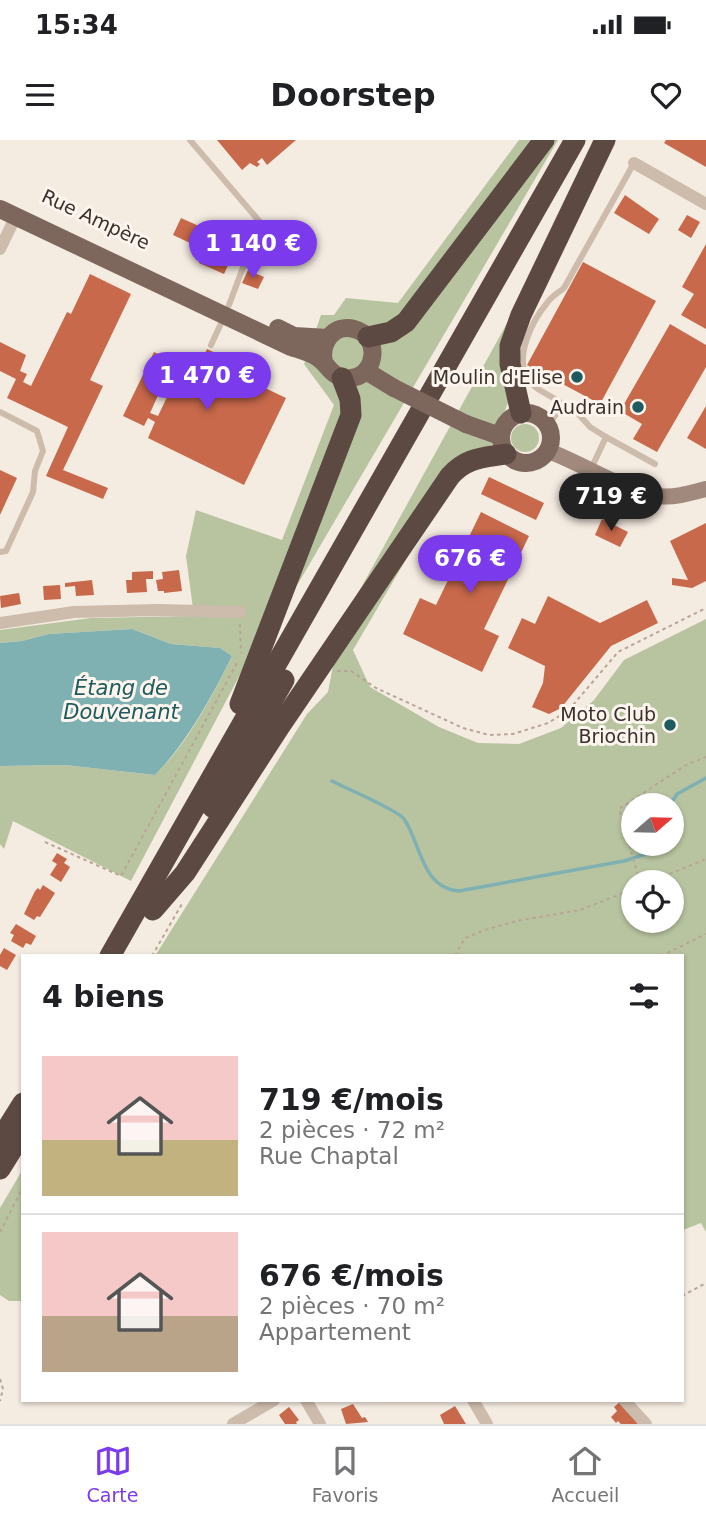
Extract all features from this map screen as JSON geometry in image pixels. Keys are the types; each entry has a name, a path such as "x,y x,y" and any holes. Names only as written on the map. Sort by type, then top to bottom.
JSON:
{"highway":[{"path":"368,337 391,332 406,322 544,140"},
{"path":"111,954 575,140"},
{"path":"128,954 592,140"},
{"path":"521,412 510,364 510,346 521,315 605,140"},
{"path":"218,767 223,739 258,662 351,415 350,399 342,378"},
{"path":"153,910 185,873 280,726 450,476 459,466 503,445"},
{"path":"0,1140 21,1106"},
{"path":"0,1169 21,1135"}],"main road":[{"name":"Rue Ampère","path":"0,197 324,362"},
{"name":"Rue Ampère","path":"8,212 226,311 295,336 328,338"},
{"path":"355,329 368,337 373,351 371,365 366,371 351,379 331,372 324,362 323,349 334,332 355,329"},
{"path":"366,371 503,445 512,459 527,463 535,461 548,451 551,438 548,425 536,414 521,412 509,418 503,445"},
{"path":"548,451 633,490 659,496 685,495 706,489"}],"street":[{"path":"634,163 706,204"},
{"path":"0,249 8,212"},
{"path":"0,623 74,612 240,612"},
{"path":"233,1424 271,1402"},
{"path":"307,1402 320,1424"},
{"path":"474,1402 487,1424"},
{"path":"626,1402 646,1424"}],"lane":[{"path":"190,140 260,222 211,345"},
{"path":"634,163 564,288 547,303 527,338 523,360 528,381 563,405 574,409 590,427 655,464"},
{"path":"548,425 563,405"},
{"path":"0,412 37,430 43,451 35,471 33,492 6,551 0,552"},
{"path":"591,469 606,437"}],"path":[{"path":"337,671 351,671 376,688 463,728 489,735 513,734 548,723 568,711 618,652 706,608"},
{"path":"45,842 121,876 242,655 240,612"},
{"path":"637,870 619,808 686,765 706,757"},
{"path":"679,870 706,859"},
{"path":"456,954 465,938 485,930 516,921 580,910 621,894"},
{"path":"153,954 187,895"},
{"path":"665,954 706,934"},
{"path":"0,1232 21,1191"},
{"path":"684,1295 706,1283"},
{"path":"0,1379 3,1389 0,1401"},
{"path":"0,1385 3,1389"}],"green space":[{"path":"519,140 558,140 299,582 244,667 131,881 13,821 4,849 0,844 0,766 65,765 155,775 189,734 232,656 220,648 171,644 132,629 49,634 0,643 0,630 91,618 194,616 186,556 196,510 282,540 334,405 304,364 321,315 334,315 346,298 398,303"},
{"path":"532,278 511,395 491,447 439,503 353,650 370,687 439,727 478,743 519,744 561,728 594,700 624,660 706,619 706,1232 701,1223 684,1230 684,954 156,954 307,714 328,692 341,624"},
{"path":"525,424 535,428 539,438 535,448 525,452 515,448 511,438 515,428"},
{"path":"21,1172 21,1301 9,1301 0,1295 0,1208"}],"water":[{"name":"Étang de Douvenant","path":"132,629 171,644 220,648 232,656 188,734 155,775 65,765 0,766 0,643 49,634"}],"building":[{"path":"217,140 296,140 267,165 262,158 257,162 260,164 257,167 250,163 242,170"},
{"path":"666,140 706,140 706,167 664,143"},
{"path":"625,195 659,219 649,234 614,213"},
{"path":"687,215 700,222 691,238 678,230"},
{"path":"181,218 210,231 207,236 214,239 221,224 230,228 218,255 230,261 224,274 199,263 205,250 173,235"},
{"path":"706,244 706,329 681,315 694,294 682,287"},
{"path":"583,262 656,301 600,404 527,365"},
{"path":"248,270 264,277 258,289 242,283"},
{"path":"90,274 131,294 90,380 103,386 63,470 108,488 103,499 46,476 68,427 7,398 16,379 0,371 0,342 26,355 20,371 27,374 23,382 31,386 67,312 71,314"},
{"path":"670,324 706,345 706,367 657,452 633,439 642,424 620,411"},
{"path":"207,349 245,367 240,376 286,398 244,485 148,438 155,422 148,418 144,426 123,416 154,352 174,362 169,372 177,375 186,357 200,363","holes":["160,391 168,395 158,416 150,413"]},
{"path":"706,406 706,449 687,438"},
{"path":"0,470 17,478 0,515"},
{"path":"489,477 544,503 536,520 481,494"},
{"path":"481,512 529,536 484,629 499,636 482,672 403,634 420,598 436,605"},
{"path":"602,519 628,532 620,547 595,535"},
{"path":"706,523 706,581 692,588 672,585 672,578 688,580 670,541"},
{"path":"179,570 182,591 158,591 156,580 163,579 162,572"},
{"path":"153,571 153,579 146,579 147,592 127,593 126,580 132,580 132,572"},
{"path":"92,580 94,595 76,596 75,586 65,587 65,583"},
{"path":"60,585 61,599 44,600 43,586"},
{"path":"19,593 21,604 1,608 0,596"},
{"path":"548,596 600,623 647,600 658,623 611,646 561,708 549,714 532,707 543,683 545,666 508,648 522,618 535,624"},
{"path":"57,853 67,859 64,863 70,867 61,882 50,875 57,864 52,861"},
{"path":"43,885 55,893 40,917 37,916 34,920 24,914 35,891 38,888 40,890"},
{"path":"16,924 36,936 31,945 26,943 23,948 11,941 14,935 10,933"},
{"path":"4,948 16,955 7,970 0,966 0,955"},
{"path":"622,1402 638,1424 616,1423 611,1417 617,1411 614,1407"},
{"path":"353,1404 368,1422 346,1424 341,1409"},
{"path":"455,1406 466,1424 444,1424 440,1415"},
{"path":"289,1407 299,1420 297,1424 285,1424 279,1415"}],"waterway":[{"path":"679,793 706,778"},
{"path":"332,781 400,815 410,829 429,873 446,888 459,891 640,856"}],"place":[{"name":"Moulin d'Elise","path":"577,377"},
{"name":"Audrain","path":"638,407"},
{"name":"Moto Club Briochin","path":"670,725"}]}
